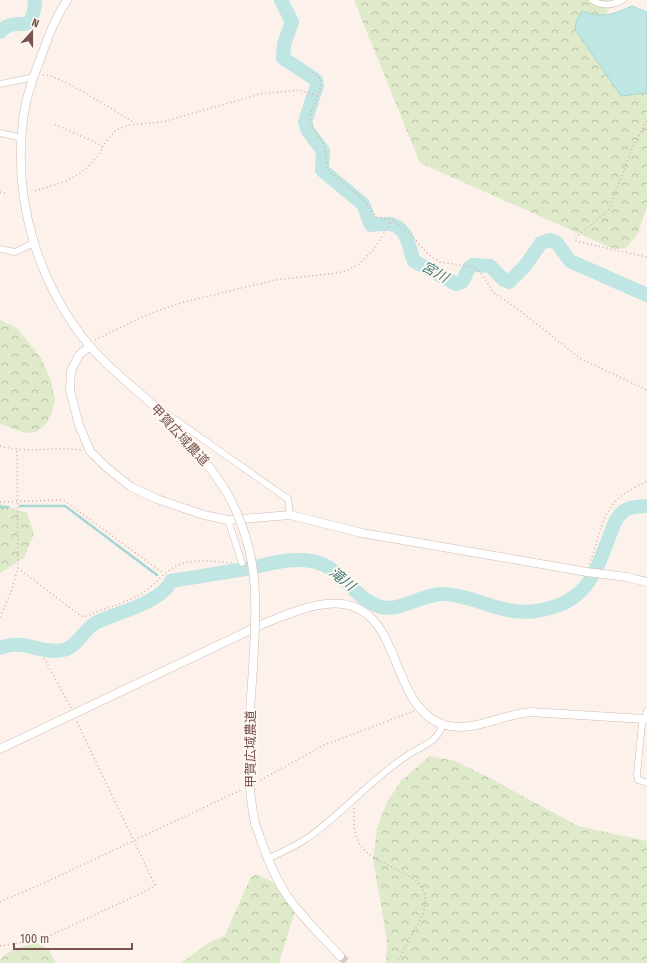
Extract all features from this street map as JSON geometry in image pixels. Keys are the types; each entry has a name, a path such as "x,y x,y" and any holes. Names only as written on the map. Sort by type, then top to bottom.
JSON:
{"street":[{"name":"甲賀広域農道","path":"67,0 53,24 34,77 23,121 21,171 28,223 49,282 68,317 89,345 123,379 152,404 190,441 204,457 224,488 240,519 249,550 256,596 247,757 249,791 255,823 267,859 284,891 302,915 340,956"},
{"path":"592,0 604,5 615,4 623,0"},
{"path":"0,84 34,77"},
{"path":"0,132 22,138"},
{"path":"0,249 15,252 34,243"},
{"path":"89,345 79,355 71,371 70,390 90,451 106,467 131,487 157,500 204,515 228,520 290,515 362,533 593,572 602,575 627,577 647,582"},
{"path":"152,404 288,500 290,515"},
{"path":"228,520 242,563"},
{"path":"0,749 265,623 310,607 328,604 341,604 354,608 368,615 378,625 385,636 413,698 420,709 431,718 443,724 458,727 476,726 512,714 531,712 646,716 642,724 637,774 638,780 647,783"},
{"path":"267,859 305,840 400,760 435,740 443,724"}],"path":[{"path":"313,72 321,79 318,96 311,112 310,123 324,144 328,170 364,200 376,217 392,221 411,235 429,255 440,262 474,267 481,273 494,293 519,310 581,360 647,390"},
{"path":"34,77 47,75 61,80 136,123"},
{"path":"35,191 64,182 78,175 91,164 102,147 116,130 136,123 148,124 162,122 260,94 299,90 318,96"},
{"path":"647,120 633,146 609,210 577,236 575,241 647,257"},
{"path":"54,124 102,147"},
{"path":"0,192 6,193"},
{"path":"89,345 144,316 180,303 275,280 338,273 348,270 363,260 392,221"},
{"path":"0,446 17,450 72,448 90,451"},
{"path":"0,617 11,592 18,568 16,502 17,450"},
{"path":"593,572 589,564 594,554 599,532 612,505 619,498 647,480"},
{"path":"0,502 63,500 163,574"},
{"path":"18,568 84,617 142,593 158,582 163,574 170,568 187,562 242,563"},
{"path":"0,946 43,939 152,888 155,885 80,730 74,714 44,658"},
{"path":"255,783 324,745 420,709"},
{"path":"0,902 44,883 248,786"},
{"path":"354,799 354,829 361,846 371,856 414,878 421,885 425,893 426,904 422,919 409,938 398,963"}],"green space":[{"path":"354,0 617,0 608,10 605,18 647,80 647,207 637,235 626,248 614,249 420,163"},
{"path":"0,320 17,328 41,358 51,381 55,401 50,417 44,426 36,432 25,433 0,424"},
{"path":"0,504 27,513 34,533 24,558 0,573"},
{"path":"430,756 455,761 488,777 578,826 647,841 647,963 386,963 387,941 373,859 377,828 387,802 401,781"},
{"path":"257,874 285,888 295,911 279,963 181,963 207,944 225,935 251,877"},
{"path":"38,943 49,950 56,963 0,963 0,960 12,950"}],"water":[{"path":"632,6 647,12 647,90 645,93 621,96 575,29 576,22 582,11 602,15"}],"waterway":[{"name":"宮川","path":"0,32 6,27 12,25 28,23 34,12 35,0"},
{"name":"宮川","path":"281,0 292,22 284,44 283,58 316,80 317,85 305,122 308,131 323,151 322,170 363,204 371,225 390,224 401,230 407,239 414,261 456,284 462,282 469,268 473,265 490,266 504,280 509,282 525,266 541,243 550,240 557,243 570,261 647,295"},
{"path":"20,506 65,506 157,575"},
{"name":"滝川","path":"0,648 9,645 17,645 55,651 63,650 73,645 92,625 149,601 166,588 171,581 295,560 311,561 322,564 339,575 369,602 386,608 445,594 468,598 512,611 536,611 566,602 585,587 598,565 618,516 626,509 647,506"},
{"path":"0,507 8,507"}],"tunnel":[{"path":"340,956 348,963"}]}
